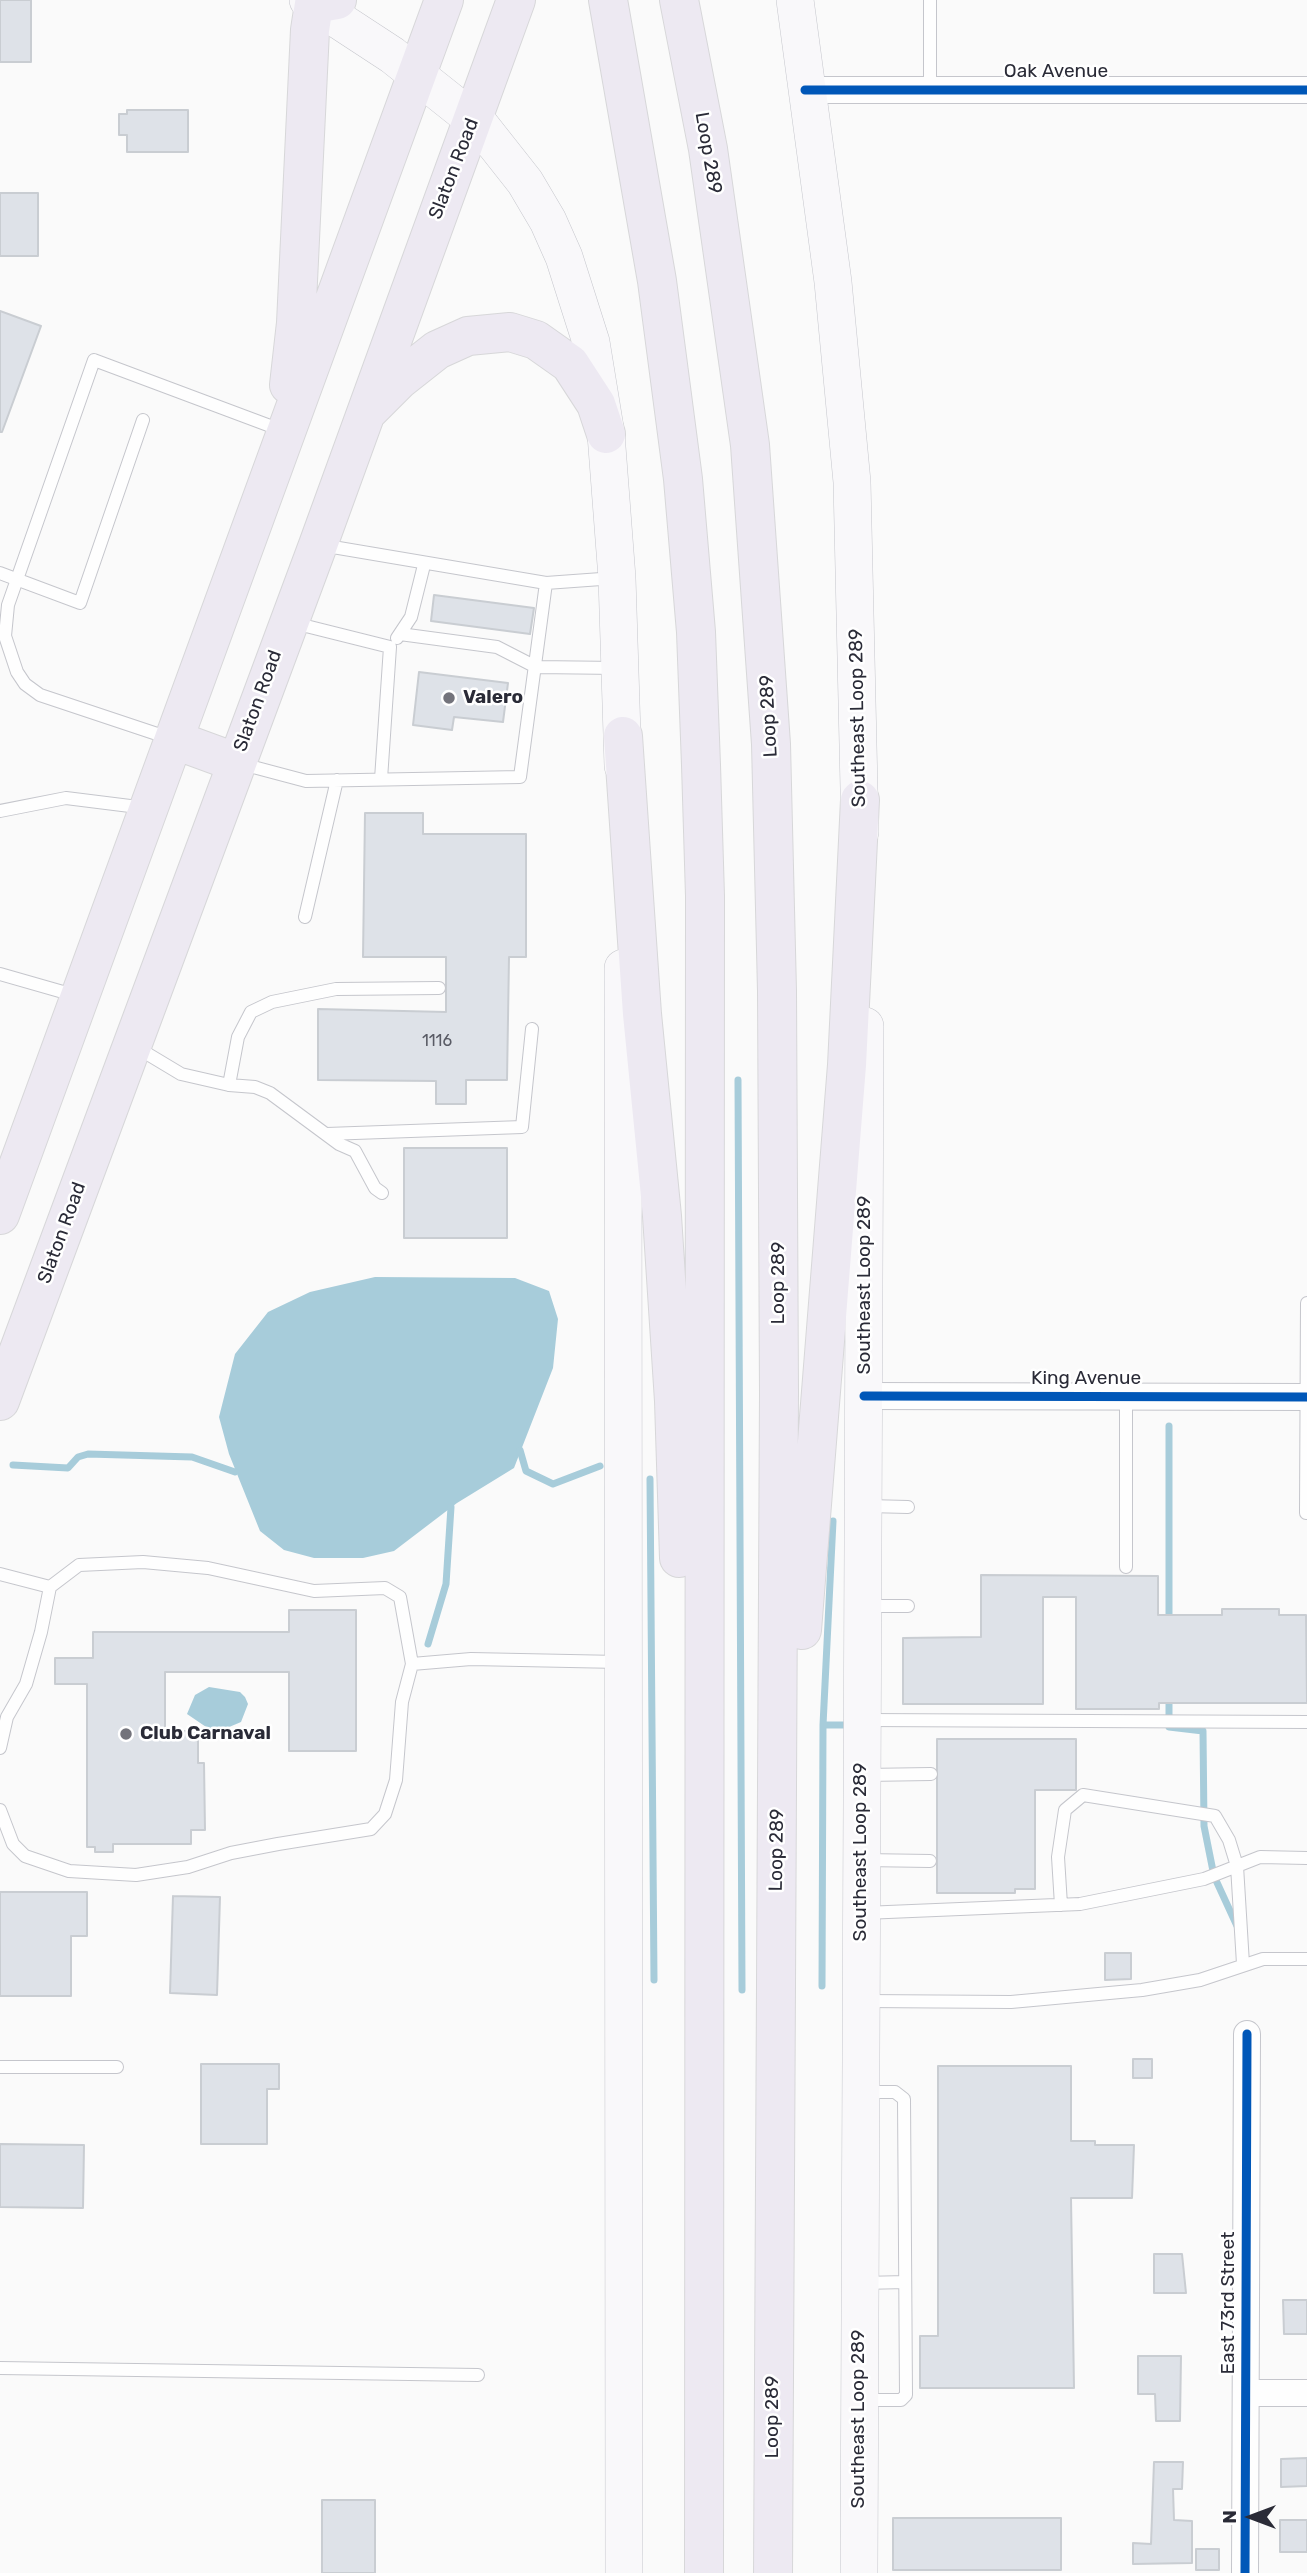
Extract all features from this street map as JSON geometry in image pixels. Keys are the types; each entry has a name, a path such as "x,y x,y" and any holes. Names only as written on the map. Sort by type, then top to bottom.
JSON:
{"highway":[{"path":"0,1215 444,0"},
{"name":"Slaton Road","path":"0,1401 287,621 318,545 516,0"},
{"path":"608,0 657,281 683,479 696,632 705,896 704,2573"},
{"name":"Loop 289","path":"679,0 708,149 750,445 771,744 777,991 779,1378 773,2573"},
{"path":"288,433 289,379 296,323 303,197 306,73 319,1"},
{"path":"363,416 399,380 437,350 468,336 510,332 536,340 570,364 596,404 606,434"},
{"path":"623,736 674,1401 687,1930 704,2177"},
{"path":"175,740 235,762"},
{"path":"773,2176 792,2067 792,1796 847,1065 860,800"}],"main road":[{"name":"Southeast Loop 289","path":"795,0 805,90 833,282 852,482 860,800 866,1062 859,2573"},
{"path":"319,1 473,120 525,182 548,221 564,257 591,342 606,434 617,578 623,736 624,2573"}],"street":[{"name":"Oak Avenue","path":"805,90 1307,90"},
{"name":"King Avenue","path":"864,1396 1307,1397"},
{"name":"East 73rd Street","path":"1245,2573 1247,2034"},
{"path":"1246,2393 1307,2393"}],"lane":[{"path":"930,0 930,90"},
{"path":"175,740 40,695 25,684 10,655 5,636 8,605 94,360 288,433"},
{"path":"0,573 80,603 143,420"},
{"path":"318,545 424,565 546,583 617,578"},
{"path":"381,779 390,647 411,617 424,565"},
{"path":"235,762 306,781 520,777 546,583"},
{"path":"287,621 390,647"},
{"path":"400,634 497,647 536,667 620,668"},
{"path":"305,917 337,780"},
{"path":"0,811 66,798 150,808"},
{"path":"0,974 80,996"},
{"path":"229,1085 238,1037 251,1012 272,1002 336,989 439,988"},
{"path":"327,1133 522,1127 532,1029"},
{"path":"132,1046 145,1051 173,1071 229,1085 255,1087 270,1094 346,1149 355,1151 375,1188 383,1192"},
{"path":"1306,1513 1307,1303"},
{"path":"1126,1397 1126,1567"},
{"path":"864,1506 908,1507"},
{"path":"0,1748 3,1715 26,1684 50,1587 79,1565 143,1562 208,1568 314,1591 386,1588 397,1593 401,1601 412,1664 402,1702 396,1780 386,1814 371,1829 231,1853 188,1867 136,1875 69,1871 25,1856 13,1844 0,1810"},
{"path":"0,1574 50,1587"},
{"path":"863,1606 908,1606"},
{"path":"412,1664 471,1659 623,1662"},
{"path":"862,1720 1307,1721"},
{"path":"861,1775 932,1774"},
{"path":"1061,1905 1058,1857 1065,1810 1083,1795 1215,1816 1229,1840 1237,1866 1243,1964"},
{"path":"860,1913 1080,1904 1204,1879 1260,1857 1307,1858"},
{"path":"861,1860 930,1861"},
{"path":"860,2001 1011,2002 1142,1990 1199,1980 1262,1959 1307,1959"},
{"path":"0,2067 117,2067"},
{"path":"859,2400 901,2400 906,2395 904,2099 895,2092 860,2092"},
{"path":"859,2283 905,2282"},
{"path":"0,2368 478,2375"}],"water":[{"path":"375,1277 515,1278 549,1291 558,1319 553,1368 514,1468 457,1503 394,1551 363,1558 314,1558 284,1550 260,1531 229,1454 219,1417 235,1354 268,1312 310,1292"},
{"path":"209,1687 240,1692 245,1697 248,1704 241,1722 215,1733 187,1714 195,1695"}],"building":[{"path":"0,0 31,0 31,62 0,62"},
{"path":"127,110 188,110 188,152 127,152 127,135 119,135 119,114 127,114"},
{"path":"0,193 38,193 38,256 0,256"},
{"path":"0,311 41,326 2,432 0,432"},
{"name":"Valero","path":"434,595 534,608 530,634 431,621"},
{"name":"Valero","path":"419,672 508,683 503,722 454,717 452,730 413,725"},
{"path":"365,813 423,813 423,834 526,834 526,957 509,957 507,1080 466,1080 466,1104 436,1104 436,1081 318,1080 318,1009 446,1012 446,957 363,957"},
{"path":"404,1148 507,1148 507,1238 404,1238"},
{"path":"981,1575 1158,1576 1158,1615 1222,1615 1222,1609 1279,1609 1279,1615 1306,1615 1307,1703 1159,1703 1159,1709 1076,1709 1076,1597 1043,1597 1043,1704 903,1704 903,1638 981,1637"},
{"name":"Club Carnaval","path":"289,1610 356,1610 356,1751 289,1751 289,1672 165,1672 165,1731 198,1731 198,1763 204,1763 205,1830 191,1830 191,1844 113,1844 113,1852 95,1852 95,1847 87,1847 87,1684 55,1684 55,1658 93,1658 93,1632 289,1632"},
{"path":"937,1739 1076,1739 1076,1790 1035,1790 1035,1889 1015,1889 1015,1893 937,1893"},
{"path":"0,1892 87,1892 87,1936 71,1936 71,1996 0,1996"},
{"path":"173,1896 220,1897 217,1995 170,1993"},
{"path":"1105,1953 1131,1953 1131,1979 1105,1980"},
{"path":"1133,2059 1152,2059 1152,2078 1133,2078"},
{"path":"201,2064 279,2064 279,2089 267,2089 267,2144 201,2144"},
{"path":"938,2066 1071,2066 1071,2141 1095,2141 1095,2145 1134,2145 1132,2198 1071,2198 1074,2388 920,2388 920,2336 938,2336"},
{"path":"0,2144 84,2145 83,2208 0,2207"},
{"path":"1154,2254 1182,2254 1186,2293 1154,2293"},
{"path":"1283,2300 1307,2300 1307,2334 1284,2334"},
{"path":"1138,2356 1181,2356 1180,2421 1156,2421 1155,2394 1138,2394"},
{"path":"1307,2458 1307,2486 1281,2487 1281,2459"},
{"path":"1154,2462 1183,2462 1182,2489 1173,2489 1174,2520 1192,2521 1192,2563 1133,2564 1133,2543 1151,2544"},
{"path":"322,2500 375,2500 375,2573 322,2573"},
{"path":"893,2518 1061,2518 1061,2570 893,2570"},
{"path":"1280,2520 1307,2520 1307,2552 1280,2552"},
{"path":"1196,2549 1219,2549 1219,2570 1196,2570"}],"waterway":[{"path":"738,1080 742,1990"},
{"path":"1169,1426 1169,1622"},
{"path":"520,1450 526,1471 553,1484 600,1466"},
{"path":"13,1465 68,1468 78,1457 88,1454 192,1457 235,1472"},
{"path":"650,1479 654,1980"},
{"path":"428,1644 446,1584 451,1507"},
{"path":"833,1521 823,1725 852,1725"},
{"path":"1169,1697 1169,1723"},
{"path":"822,1986 823,1725"},
{"path":"1169,1727 1203,1731 1204,1826 1214,1876 1237,1926"}],"cycle path":[{"path":"805,90 1307,90"},
{"path":"864,1396 1307,1397"},
{"path":"1245,2573 1247,2034"}],"place":[{"name":"Valero","path":"449,698"},
{"name":"Club Carnaval","path":"126,1734"}]}
